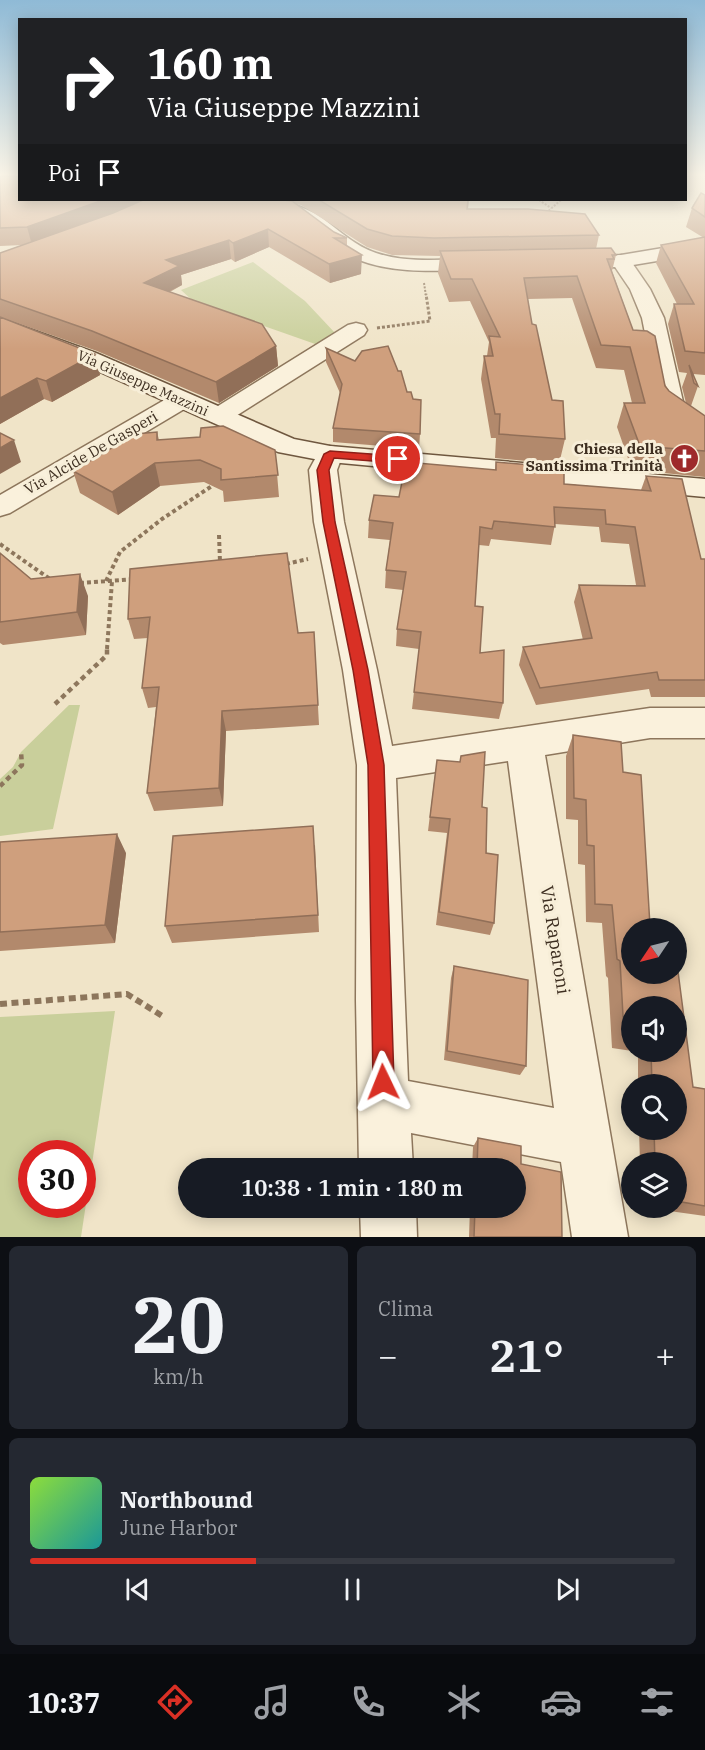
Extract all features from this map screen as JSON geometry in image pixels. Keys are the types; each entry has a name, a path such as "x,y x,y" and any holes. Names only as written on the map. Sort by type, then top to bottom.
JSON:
{"street":[{"path":"328,234 343,245 368,257 391,263 421,265 502,263"},
{"path":"557,262 621,261 705,247"},
{"path":"621,261 640,288 653,318 672,409 705,433"},
{"name":"Via Giuseppe Mazzini","path":"0,324 88,358 287,446 330,454 705,488"},
{"name":"Via Giuseppe Mazzini","path":"219,416 356,330"},
{"name":"Via Alcide De Gasperi","path":"0,507 182,400"},
{"path":"330,454 323,470 324,486 334,551 360,670 376,765 386,1158"},
{"path":"376,765 650,723 705,723"},
{"name":"Via Raparoni","path":"524,741 600,1237"},
{"path":"384,1102 586,1140"},
{"path":"388,1218 389,1237"}],"path":[{"path":"356,330 430,321 421,265"},
{"path":"106,581 120,552 162,519 216,484"},
{"path":"219,535 220,569"},
{"path":"0,544 58,585"},
{"path":"284,564 334,551"},
{"path":"77,583 145,578"},
{"path":"55,704 107,655 112,581"},
{"path":"0,786 22,765 21,752"},
{"path":"0,1004 127,994 164,1017"}],"green space":[{"path":"253,262 305,301 336,334 318,345 193,301 181,290"},
{"path":"69,705 80,705 53,829 0,836 0,779 13,767 21,752"},
{"path":"115,1011 96,1140 18,1140 18,1218 84,1218 81,1237 0,1237 0,1017"}],"building":[{"path":"54,234 256,234 233,243 229,240 166,260 179,266 144,283 262,324 276,346 216,382 92,331 0,299 0,253"},
{"path":"276,234 338,234 347,238 334,238 362,255 329,264"},
{"path":"384,234 599,235 434,238"},
{"path":"705,237 705,353 685,351 674,304 694,304 661,245"},
{"path":"611,248 616,255 612,255 614,259 607,259 633,330 647,331 655,336 665,386 705,416 705,451 640,446 624,403 645,403 630,347 601,345 577,276 524,278 532,324 536,325 552,400 563,401 565,439 499,434 500,414 495,414 484,356 493,356 489,336 500,337 472,279 451,279 440,251"},
{"path":"0,317 95,354 46,381 37,378 0,398"},
{"path":"388,346 398,371 401,371 407,392 411,392 413,399 421,400 420,434 333,428 342,384 326,348 355,361 362,351"},
{"path":"689,365 698,386 694,383"},
{"path":"223,426 275,450 278,475 221,480 221,469 200,460 155,463 112,492 73,471 135,434 157,432 157,440 200,437 201,428"},
{"path":"0,433 14,440 0,448"},
{"path":"406,462 496,470 496,462 564,468 564,484 651,491 646,476 682,479 701,559 705,559 705,680 659,680 657,672 540,688 523,647 592,638 579,585 645,586 635,527 606,524 605,510 554,507 555,527 494,521 492,529 480,527 475,606 483,607 480,653 504,650 503,703 414,692 421,632 397,629 406,572 386,570 393,523 369,520 374,495 399,497"},
{"path":"0,553 31,579 80,574 77,612 0,622"},
{"path":"287,553 298,633 314,632 318,705 222,711 219,788 147,793 159,687 142,688 150,617 128,619 130,569"},
{"path":"573,735 621,742 623,772 641,775 650,918 621,918 621,979 612,905 595,904 594,846 587,845 586,800 574,798"},
{"path":"485,752 482,807 487,808 486,853 498,855 494,923 439,912 450,819 430,817 437,760 460,762 461,756"},
{"path":"313,826 318,915 165,926 173,836"},
{"path":"117,834 105,925 0,932 0,842"},
{"path":"454,966 528,980 526,1066 447,1051"},
{"path":"621,984 680,984 681,996 622,996"},
{"path":"687,1041 693,1087 705,1089 705,1206 687,1203 687,1152 655,1152 654,1140 687,1140 687,1074 652,1074 651,1062 687,1062"},
{"path":"478,1138 521,1146 521,1158 477,1158"},
{"path":"526,1165 561,1172 562,1237 474,1237 475,1218 526,1218"}],"place":[{"name":"Chiesa della Santissima Trinità","path":"684,458"}],"route":[{"path":"383,1082 376,765 360,670 334,551 323,470 330,454 398,459"}]}
